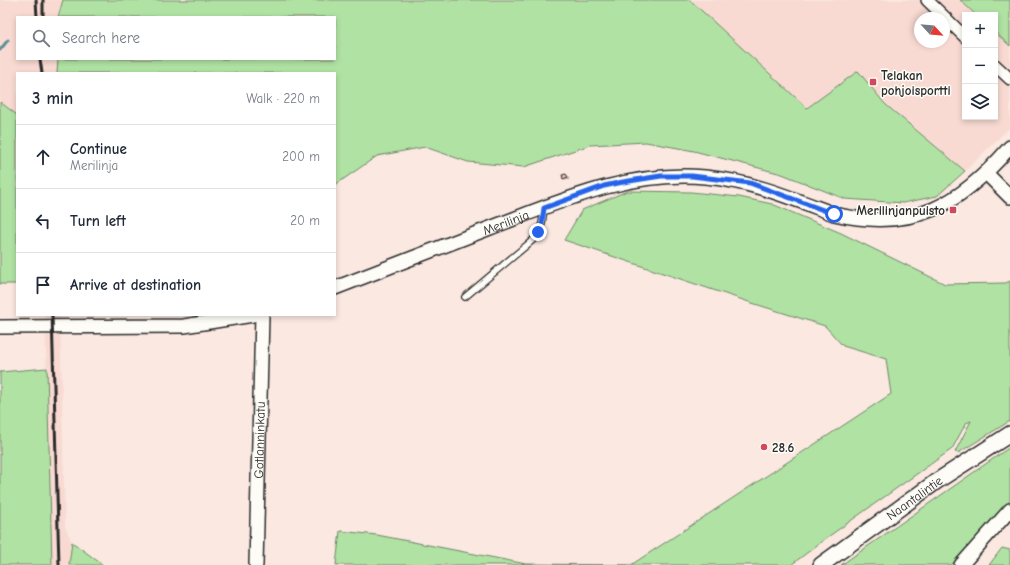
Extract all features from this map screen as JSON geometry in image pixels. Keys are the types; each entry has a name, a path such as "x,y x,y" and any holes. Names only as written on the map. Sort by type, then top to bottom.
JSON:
{"main road":[{"name":"Naantalintie","path":"821,565 937,481 1010,434"}],"street":[{"path":"927,0 962,33"},
{"path":"998,68 1010,79"},
{"name":"Merilinja","path":"336,288 604,186 661,176 704,176 750,183 834,214 862,220 879,221 911,216 937,208 956,198 987,174 1010,147"},
{"path":"987,174 1010,198"},
{"path":"0,327 184,326 247,316"},
{"name":"Gotlanninkatu","path":"256,565 262,316"},
{"path":"961,565 1010,510"}],"lane":[{"path":"465,297 533,240 542,224 544,208"}],"shaded area":[{"path":"0,0 63,0 58,16 16,16 16,60 58,60 57,72 16,72 16,114 0,102"},
{"path":"690,0 960,0 973,12 962,12 962,120 998,120 998,35 1010,46 1010,127 965,171 885,103 858,72 807,108"},
{"path":"45,316 60,316 65,527 72,542 69,565 52,565"}],"green space":[{"path":"63,0 690,0 807,108 858,71 885,104 965,171 937,196 903,203 845,199 782,174 694,151 646,142 590,145 524,167 468,162 425,147 377,156 336,184 336,72 57,72 58,60 336,60 336,16 58,16"},
{"path":"960,0 1010,0 1010,46 998,35 998,12 973,12"},
{"path":"0,102 16,114 16,284 0,284"},
{"path":"627,191 691,192 739,197 772,204 841,233 945,284 1006,283 1010,281 1010,421 958,453 955,452 971,421 966,423 952,449 825,539 791,565 631,565 891,394 886,359 843,346 825,326 564,240 582,210"},
{"path":"47,368 52,565 0,565 0,372"},
{"path":"1010,447 1010,501 951,565 841,565"},
{"path":"340,531 377,535 526,564 631,565 336,565"},
{"path":"72,542 103,565 69,565"},
{"path":"1002,548 1010,550 1010,565 989,565"}],"building":[{"path":"566,174 568,177 563,179 562,175"}],"waterway":[{"path":"0,50 8,40"}],"railway":[{"path":"36,0 37,16"},
{"path":"43,0 43,16"},
{"path":"40,60 42,72"},
{"path":"52,316 59,565"}],"place":[{"name":"Telakan pohjoisportti","path":"873,82"},
{"name":"Merilinjanpuisto","path":"953,210"},
{"name":"28.6","path":"764,447"}],"route":[{"path":"538,232 542,224 544,208 604,186 642,178 661,176 704,176 750,183 834,214"}]}
